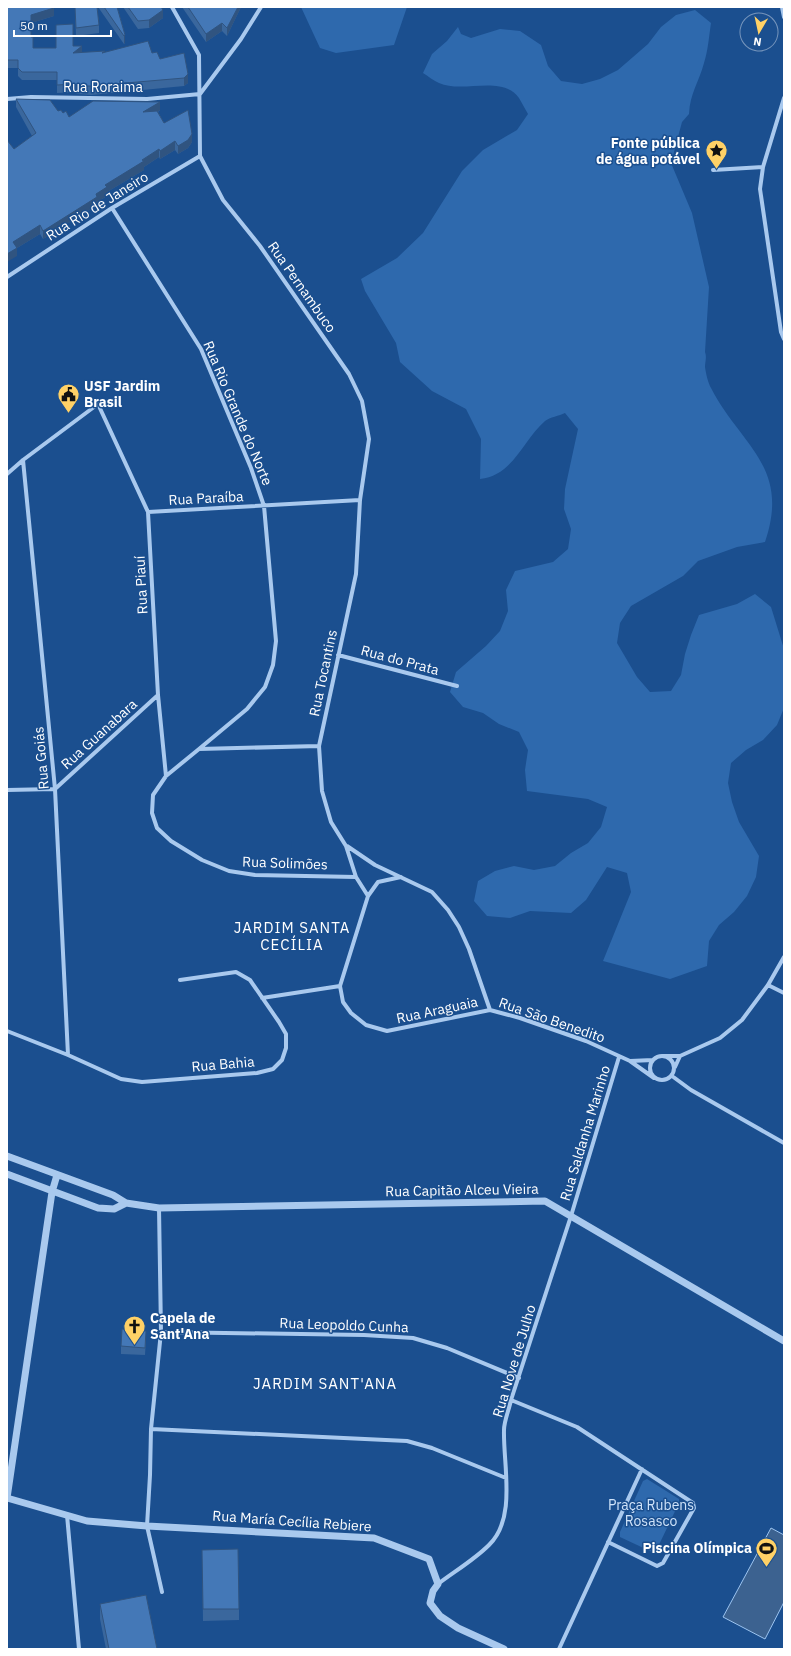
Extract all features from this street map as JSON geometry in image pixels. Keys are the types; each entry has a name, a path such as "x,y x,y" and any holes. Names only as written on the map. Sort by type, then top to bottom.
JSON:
{"street":[{"name":"Rua Pernambuco","path":"172,7 200,55 200,156 223,200 260,246 349,374 362,401 369,439 360,500"},
{"path":"200,94 241,39 261,7"},
{"path":"782,7 784,17"},
{"name":"Rua Roraima","path":"7,99 31,97 147,99 200,94"},
{"path":"784,98 763,167 760,189 781,332 784,339"},
{"name":"Rua Rio de Janeiro","path":"7,277 112,208 200,156"},
{"path":"712,170 763,167"},
{"name":"Rua Rio Grande do Norte","path":"112,208 201,349 251,468 264,506 276,641 273,665 265,687 247,709 198,749"},
{"name":"Rua Piauí","path":"23,460 98,404 148,512 158,695 166,776"},
{"path":"7,474 23,460"},
{"name":"Rua Goiás","path":"23,460 55,789 68,1055"},
{"name":"Rua Paraíba","path":"148,512 360,500"},
{"name":"Rua Tocantins","path":"360,500 356,574 319,746 322,791 331,822 346,846 356,877 368,896"},
{"name":"Rua do Prata","path":"338,655 457,686"},
{"name":"Rua Guanabara","path":"55,789 158,695"},
{"path":"198,749 319,746"},
{"name":"Rua Solimões","path":"198,749 166,776 153,795 152,814 157,828 170,841 202,860 229,871 255,875 356,877"},
{"path":"7,790 55,789"},
{"name":"Rua Tocantins","path":"346,846 375,865 432,892 448,910 459,927 470,949 490,1010"},
{"path":"262,998 340,986 368,896 378,882 401,877"},
{"path":"663,1056 680,1056 720,1038 742,1020 768,985 784,957"},
{"name":"Rua Bahia","path":"7,1031 121,1078 142,1082 257,1073 273,1069 282,1060 286,1048 286,1034 250,980 236,972 180,980"},
{"path":"768,985 784,993"},
{"name":"Rua Araguaia","path":"340,986 343,1002 351,1013 366,1025 388,1031 490,1010"},
{"name":"Rua São Benedito","path":"490,1010 520,1018 586,1041 630,1061 654,1078"},
{"path":"663,1056 671,1060 675,1067"},
{"name":"Rua São Benedito","path":"630,1061 653,1060 663,1056"},
{"path":"653,1060 650,1069 654,1078 664,1081 672,1076 680,1056"},
{"name":"Rua Saldanha Marinho","path":"571,1216 619,1057"},
{"path":"672,1076 691,1090 784,1143"},
{"path":"7,1156 113,1195 126,1203"},
{"path":"7,1174 98,1208 114,1209 126,1203"},
{"path":"7,1498 52,1192 57,1175"},
{"name":"Rua Capitão Alceu Vieira","path":"126,1203 159,1208 544,1201 784,1341"},
{"path":"159,1208 161,1332 151,1429 148,1526 162,1592"},
{"name":"Rua Nove de Julho","path":"438,1584 490,1545 501,1529 506,1508 504,1429 511,1400 571,1216"},
{"name":"Rua Leopoldo Cunha","path":"161,1332 364,1335 413,1338 447,1348 519,1378"},
{"path":"511,1400 576,1427 694,1502 694,1508 663,1563 657,1566 608,1542"},
{"path":"151,1429 408,1441 432,1448 506,1478"},
{"path":"559,1649 642,1469"},
{"name":"Rua María Cecília Rebiere","path":"7,1498 87,1521 148,1526 374,1538 429,1559 438,1584"},
{"path":"67,1515 78,1649"},
{"path":"438,1584 433,1591 430,1602 440,1616 458,1628 504,1649"}],"green space":[{"path":"301,7 407,7 394,45 336,53 320,48"},
{"path":"695,10 711,23 708,43 702,70 691,100 689,114 682,122 671,163 692,213 709,287 705,352 707,378 723,408 759,458 767,475 772,494 771,516 765,542 737,547 698,561 683,576 631,606 620,623 617,643 637,677 650,692 671,691 681,675 685,654 699,615 737,604 755,594 771,607 784,649 784,708 777,725 763,740 746,750 731,763 728,783 732,802 739,822 759,856 756,877 747,896 734,912 719,925 709,941 707,966 670,979 603,961 631,892 627,873 607,867 586,900 571,913 530,911 510,918 487,916 474,901 478,881 495,871 514,866 534,870 555,866 571,853 588,843 601,827 607,807 588,799 527,791 525,770 528,750 519,732 499,724 483,713 463,707 450,692 456,672 486,646 500,631 508,611 506,590 515,571 553,562 568,549 571,529 564,509 565,489 578,429 565,413 545,421 509,464 501,471 480,479 481,439 466,409 432,391 400,362 396,343 365,291 361,279 397,258 423,233 462,171 483,150 517,130 528,114 519,98 511,91 502,87 449,86 437,82 423,73 432,54 447,41 458,27 461,34 471,38 500,29 520,31 541,45 548,66 561,81 582,84 600,79 618,70 648,44 661,27 676,15"},
{"name":"Praça Rubens Rosasco","path":"647,1479 679,1499 679,1503 656,1551 652,1552 620,1537 620,1532 643,1481"}],"shaded area":[{"name":"Piscina Olímpica","path":"771,1528 784,1535 784,1602 765,1639 723,1617"}],"building":[{"path":"7,7 54,8 31,15 31,37 33,37 33,48 56,48 56,25 73,24 73,46 82,46 73,53 105,51 102,53 148,41 152,53 157,52 160,59 184,53 188,74 184,78 91,86 77,86 75,84 57,85 57,72 22,72 18,68 18,60 7,60"},
{"path":"75,7 97,7 99,25 76,28"},
{"path":"104,7 117,7 125,35 124,36"},
{"path":"128,7 161,7 163,10 149,20 138,21"},
{"path":"188,7 238,7 227,28 222,23 206,34"},
{"path":"16,99 50,100 58,111 61,110 63,113 66,111 69,117 93,101 160,102 143,112 157,111 164,123 188,110 192,134 188,140 178,146 175,141 142,160 144,161 105,185 107,187 96,194 97,197 43,231 40,225 13,242 17,248 7,254 7,140 14,149 36,133"},
{"path":"122,1329 146,1331 145,1348 121,1346"},
{"path":"238,1549 239,1609 203,1609 202,1550"},
{"path":"146,1595 157,1649 109,1649 100,1604"}],"place":[{"name":"Fonte pública de água potável","path":"716,170"},
{"name":"USF Jardim Brasil","path":"68,414"},
{"name":"Capela de Sant'Ana","path":"134,1346"},
{"name":"Piscina Olímpica","path":"767,1568"}],"district":[{"name":"JARDIM SANTA CECÍLIA","path":"292,936"},
{"name":"JARDIM SANT'ANA","path":"325,1384"}]}
